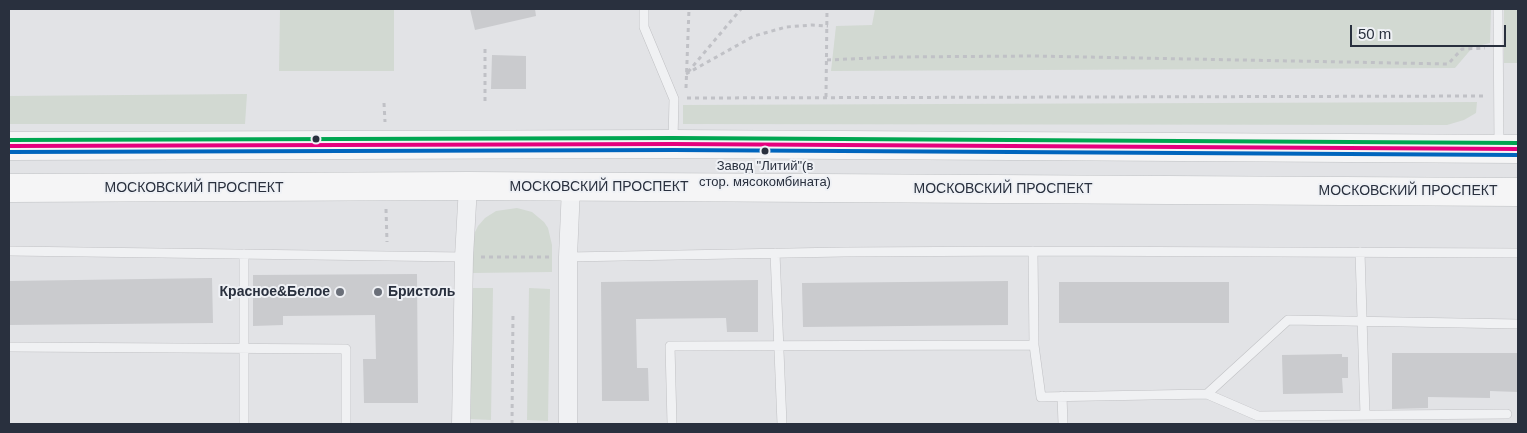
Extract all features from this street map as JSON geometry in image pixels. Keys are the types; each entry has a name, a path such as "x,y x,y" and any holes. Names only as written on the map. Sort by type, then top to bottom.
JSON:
{"main road":[{"path":"466,144 468,186"},
{"path":"9,146 673,144 1509,149"},
{"path":"569,145 571,187"},
{"name":"МОСКОВСКИЙ ПРОСПЕКТ","path":"9,188 468,186 1518,192"}],"street":[{"path":"461,424 464,257 468,186"},
{"path":"568,424 568,257 571,187"}],"lane":[{"path":"644,9 644,27 674,99 673,144"},
{"path":"1498,9 1498,96 1509,149"},
{"path":"9,250 464,257"},
{"path":"568,257 1033,251 1518,253"},
{"path":"1033,251 1034,344 1041,397 1207,394 1258,416 1339,420 1365,415 1507,414"},
{"path":"1360,252 1365,415"},
{"path":"775,253 782,424"},
{"path":"244,254 244,424"},
{"path":"1207,394 1288,320 1518,324"},
{"path":"672,424 670,346 1034,344"},
{"path":"9,346 346,349 346,424"},
{"path":"1062,396 1063,424"}],"path":[{"path":"686,98 689,9"},
{"path":"686,74 741,9"},
{"path":"826,97 827,9"},
{"path":"686,74 754,36 786,27 828,26"},
{"path":"827,60 894,57 1034,56 1448,64 1462,49 1498,47"},
{"path":"485,49 485,102"},
{"path":"674,99 1498,96"},
{"path":"464,257 568,257"},
{"path":"512,424 513,312"}],"shaded area":[{"path":"280,9 394,9 394,71 279,71"},
{"path":"875,9 1491,9 1490,43 1473,47 1455,68 831,71 836,26 872,25"},
{"path":"1504,9 1518,9 1518,63 1504,63"},
{"path":"247,94 245,124 9,124 9,96"},
{"path":"1477,102 1476,113 1464,120 1447,125 683,124 683,105"},
{"path":"517,208 532,212 548,228 552,245 552,272 472,273 474,234 478,226 485,218 496,211"},
{"path":"472,288 493,288 491,420 470,419"},
{"path":"529,288 550,289 548,421 527,420"}],"building":[{"path":"470,9 535,9 536,16 475,30"},
{"path":"492,55 526,56 526,89 491,89"},
{"path":"417,274 418,403 364,403 363,359 376,359 375,315 283,316 283,325 253,326 253,275"},
{"path":"212,278 213,323 9,325 9,281"},
{"path":"758,280 758,332 727,332 726,318 636,319 637,368 648,368 649,401 602,401 601,282"},
{"path":"1008,281 1008,325 803,327 802,283"},
{"path":"1059,282 1229,282 1229,323 1059,323"},
{"path":"1392,353 1518,353 1518,392 1490,391 1490,398 1428,397 1428,408 1392,409"},
{"path":"1342,354 1342,357 1348,357 1348,378 1342,378 1343,393 1283,394 1282,355"}],"transit line":[{"path":"9,140 673,138 1518,143"},
{"path":"9,146 673,144 1518,149"},
{"path":"9,152 673,150 1518,155"}],"place":[{"name":"Завод \"Литий\"(в стор. мясокомбината)","path":"765,151"},
{"name":"Красное&Белое","path":"340,292"},
{"name":"Бристоль","path":"378,292"}]}
